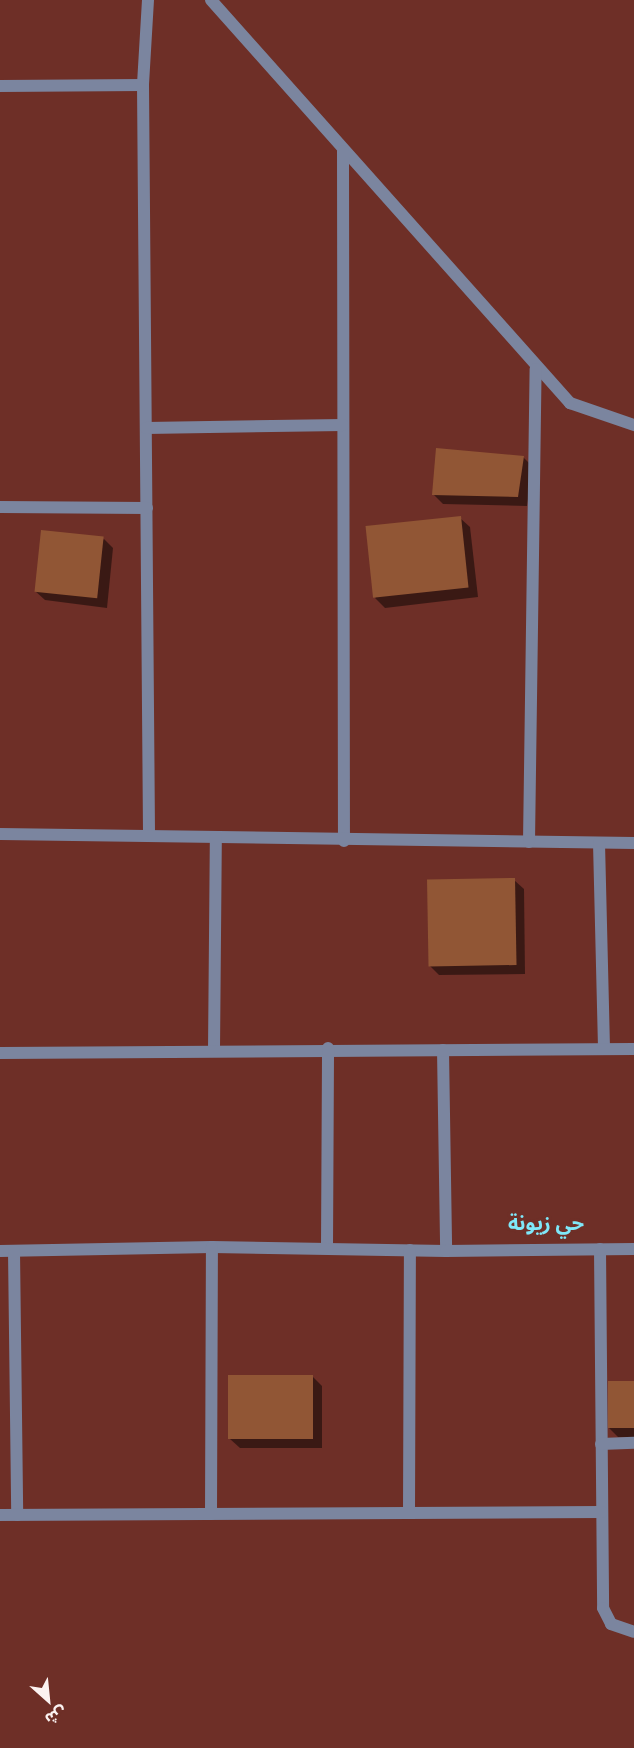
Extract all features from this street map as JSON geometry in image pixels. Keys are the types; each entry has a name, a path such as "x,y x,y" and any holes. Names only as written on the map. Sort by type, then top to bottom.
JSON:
{"street":[{"path":"148,0 143,85 149,835"},
{"path":"211,0 536,369 570,403 634,425"},
{"path":"0,86 143,85"},
{"path":"343,151 344,841"},
{"path":"529,842 536,369"},
{"path":"146,428 343,425"},
{"path":"0,507 147,508"},
{"path":"0,834 149,835 344,841 634,843"},
{"path":"214,1050 216,837"},
{"path":"599,843 604,1049"},
{"path":"327,1247 328,1048"},
{"path":"0,1053 328,1048 634,1049"},
{"path":"443,1050 446,1251"},
{"path":"211,1514 212,1247"},
{"path":"0,1251 212,1247 327,1247 446,1251 634,1249"},
{"path":"600,1249 603,1608 612,1624 634,1632"},
{"path":"409,1513 410,1250"},
{"path":"14,1251 17,1515"},
{"path":"601,1444 634,1443"},
{"path":"0,1515 602,1512"}],"building":[{"path":"436,448 524,456 518,497 432,495"},
{"path":"461,516 469,588 373,598 366,526"},
{"path":"41,530 104,537 97,598 35,592"},
{"path":"515,878 517,965 429,967 427,880"},
{"path":"228,1375 313,1375 313,1439 228,1439"},
{"path":"608,1381 634,1381 634,1428 608,1428"}],"district":[{"name":"حي زيونة","path":"546,1222"}]}
